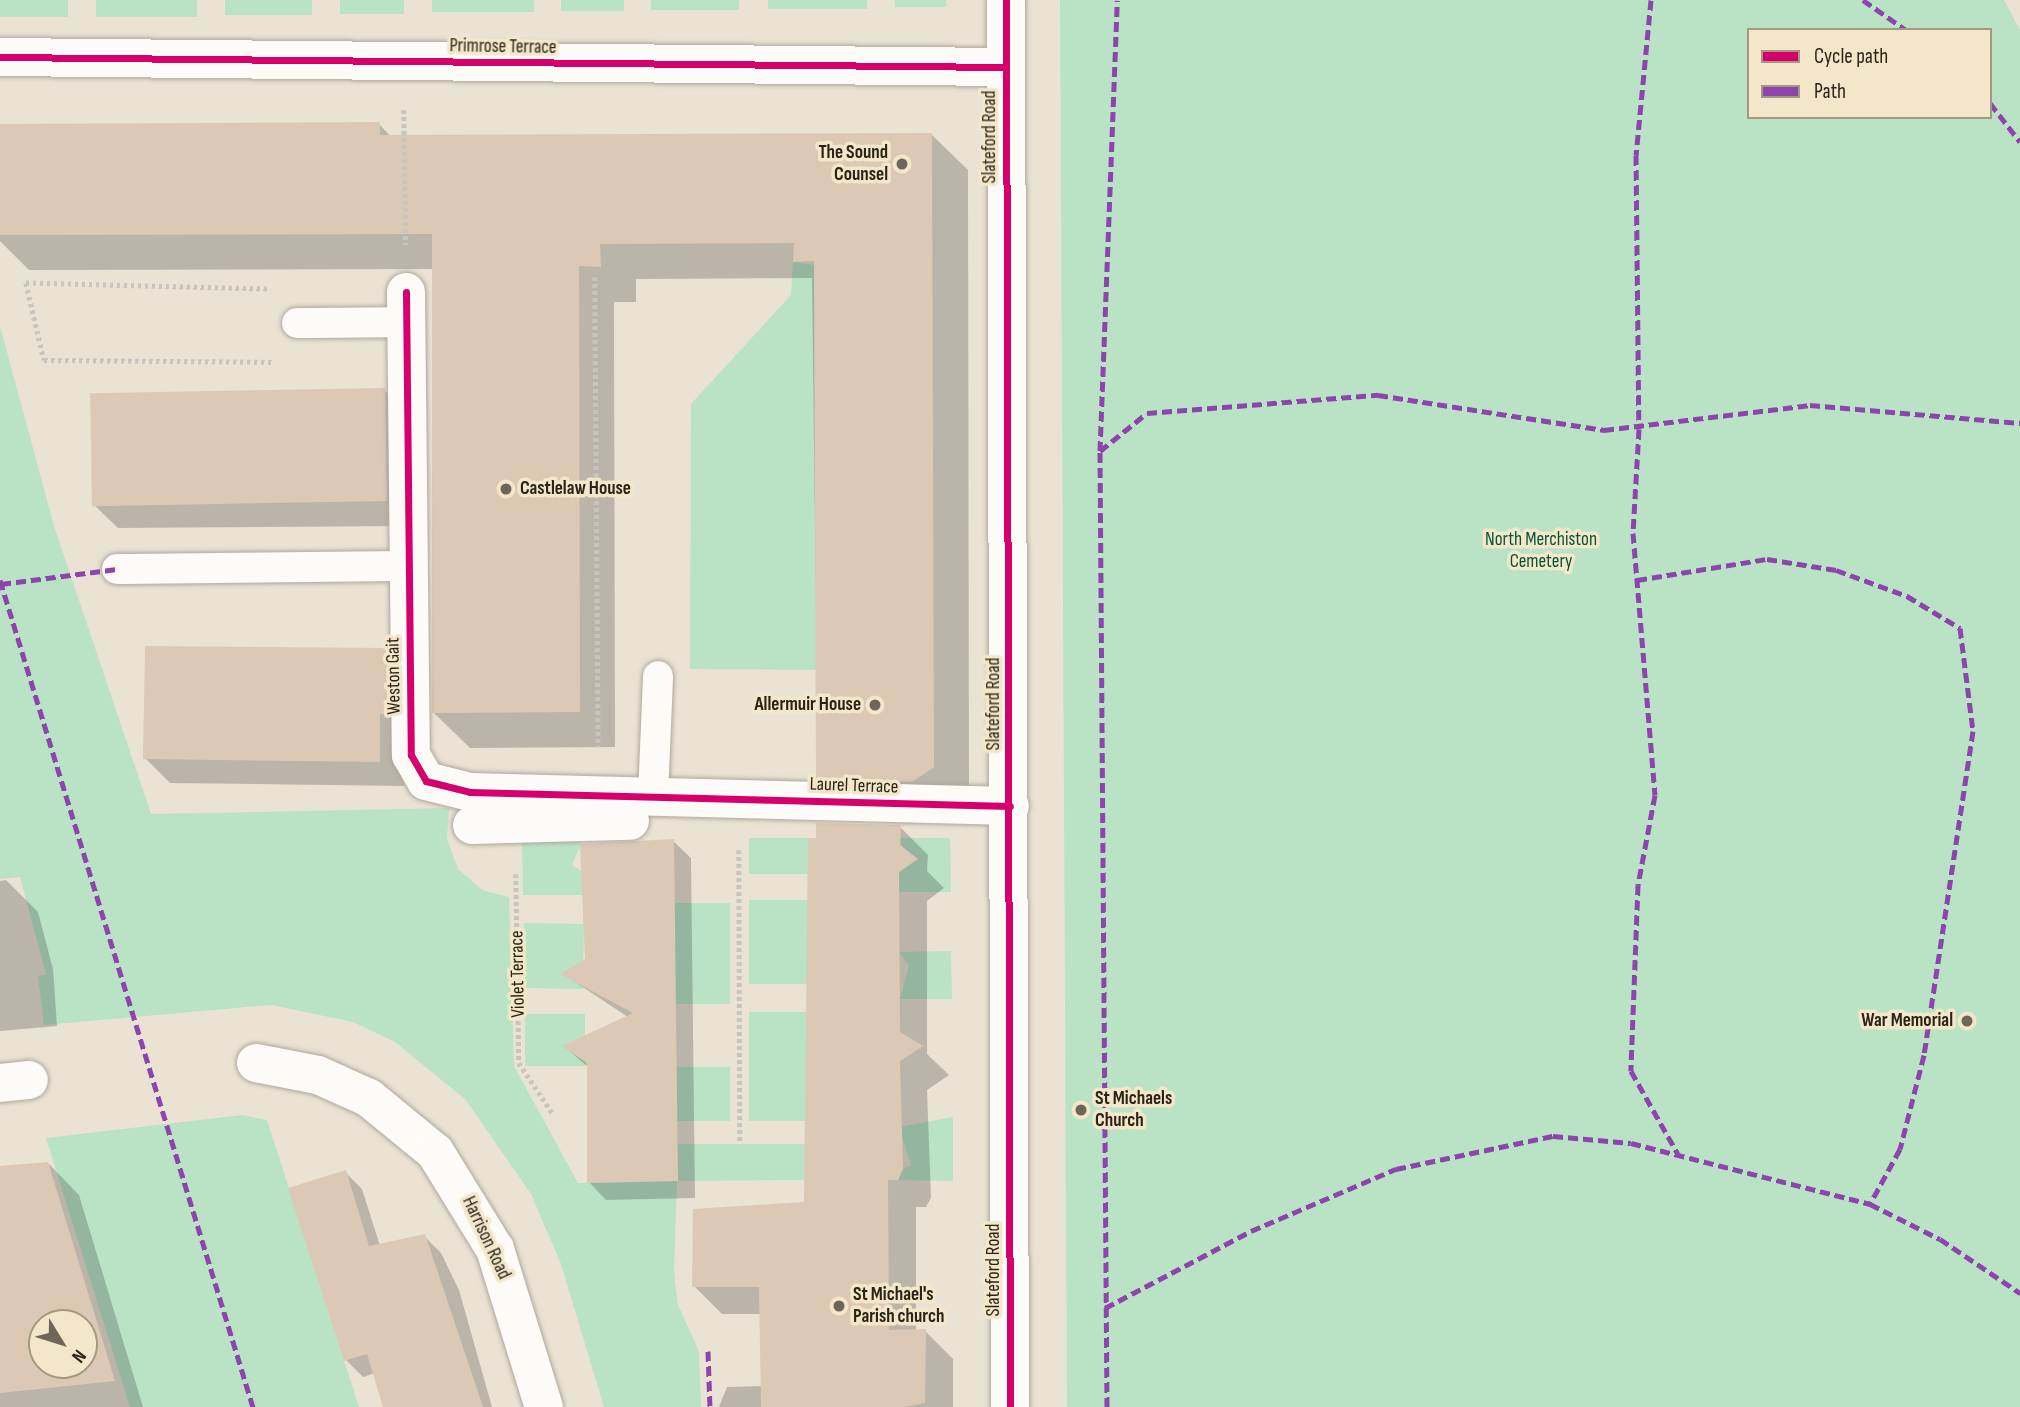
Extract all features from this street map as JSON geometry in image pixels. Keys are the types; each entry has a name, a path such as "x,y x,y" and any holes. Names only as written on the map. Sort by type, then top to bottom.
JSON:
{"street":[{"name":"Slateford Road","path":"1006,0 1010,1407"},
{"name":"Primrose Terrace","path":"0,57 1006,67"},
{"name":"Weston Gait","path":"406,307 411,755 426,781 457,791 697,798"},
{"name":"Laurel Terrace","path":"697,798 1010,806"},
{"path":"472,825 646,820 697,798"},
{"name":"Harrison Road","path":"257,1063 318,1075 357,1092 392,1112 435,1153 495,1249 544,1407"}],"lane":[{"path":"297,323 406,307"},
{"path":"117,569 409,566"},
{"path":"653,797 658,676"}],"path":[{"path":"404,61 406,307"},
{"path":"594,276 598,752"},
{"path":"281,362 44,360 26,283 283,289"},
{"path":"740,1141 739,831 752,799"}],"green space":[{"path":"0,0 68,0 68,17 0,17"},
{"path":"96,0 197,0 197,17 96,17"},
{"path":"225,0 312,0 312,15 225,15"},
{"path":"340,0 404,0 404,14 340,14"},
{"path":"432,0 534,0 534,12 432,12"},
{"path":"561,0 624,0 624,11 561,11"},
{"path":"651,0 739,0 739,10 651,10"},
{"path":"768,0 867,0 867,9 768,9"},
{"path":"895,0 946,0 946,7 895,7"},
{"name":"North Merchiston Cemetery","path":"1060,0 2004,0 2020,30 2020,1407 1067,1407"},
{"path":"793,262 820,266 826,290 814,306 816,670 690,669 691,404 791,295"},
{"path":"0,326 54,526 151,814 449,808 447,839 458,869 482,890 509,897 514,1066 578,1183 677,1181 674,1272 678,1305 699,1351 701,1407 604,1407 561,1264 531,1194 466,1100 395,1042 353,1022 271,1005 44,1025 38,976 46,974 20,877 0,879"},
{"path":"749,838 808,838 808,874 749,874"},
{"path":"900,838 950,838 951,892 899,892 899,873 908,866"},
{"path":"522,839 583,839 572,865 583,872 583,895 523,895"},
{"path":"749,900 808,900 808,984 749,984"},
{"path":"675,903 730,903 730,1004 675,1004"},
{"path":"524,923 584,924 583,989 523,988"},
{"path":"951,951 952,999 900,999 909,965 899,952"},
{"path":"749,1012 808,1012 808,1121 749,1121"},
{"path":"525,1014 585,1014 585,1066 525,1066"},
{"path":"677,1067 730,1067 730,1121 677,1121"},
{"path":"242,1115 267,1120 359,1407 130,1407 46,1138"},
{"path":"953,1117 953,1181 899,1180 899,1171 911,1165 899,1127"},
{"path":"677,1144 809,1144 809,1180 677,1181"}],"building":[{"path":"380,122 380,135 932,133 934,767 912,782 816,779 814,261 793,262 794,243 600,244 601,267 579,266 580,712 432,713 432,234 0,235 0,124"},
{"path":"385,388 387,501 92,506 90,393"},
{"path":"145,646 388,648 389,714 380,714 380,762 143,759"},
{"path":"816,823 901,825 900,845 918,859 899,872 900,1032 923,1046 900,1061 903,1169 898,1180 888,1180 889,1330 926,1329 925,1403 905,1407 761,1407 759,1287 692,1287 693,1209 804,1202 808,838 816,838"},
{"path":"674,839 678,1181 587,1183 587,1063 562,1046 633,1013 560,974 585,959 580,844"},
{"path":"48,1162 93,1309 28,1309 28,1379 98,1379 98,1325 115,1381 0,1393 0,1166"},
{"path":"346,1170 369,1246 425,1234 483,1407 383,1407 367,1354 344,1361 288,1188"}],"marked path":[{"path":"1100,451 1117,0"},
{"path":"1651,0 1636,155 1639,429 1633,533 1655,795 1638,885 1631,1071 1678,1154"},
{"path":"1863,0 1903,28"},
{"path":"1992,106 2020,142"},
{"path":"1107,1407 1100,451 1147,413 1378,395 1604,430 1810,405 2020,423"},
{"path":"1637,580 1767,559 1836,570 1907,596 1960,628 1973,731 1924,1055 1900,1149 1870,1204"},
{"path":"1,584 117,569"},
{"path":"0,580 253,1407"},
{"path":"1105,1308 1251,1231 1396,1169 1553,1136 1631,1143 1870,1204 1940,1239 2020,1293"},
{"path":"708,1351 710,1407"}],"cycle path":[{"path":"1006,0 1010,1407"},
{"path":"0,57 1006,67"},
{"path":"406,292 411,755 426,781 470,792 1010,806"}],"place":[{"name":"The Sound Counsel","path":"902,164"},
{"name":"Castlelaw House","path":"506,489"},
{"name":"Allermuir House","path":"875,705"},
{"name":"War Memorial","path":"1967,1021"},
{"name":"St Michaels Church","path":"1081,1110"},
{"name":"St Michael's Parish church","path":"839,1306"}]}
